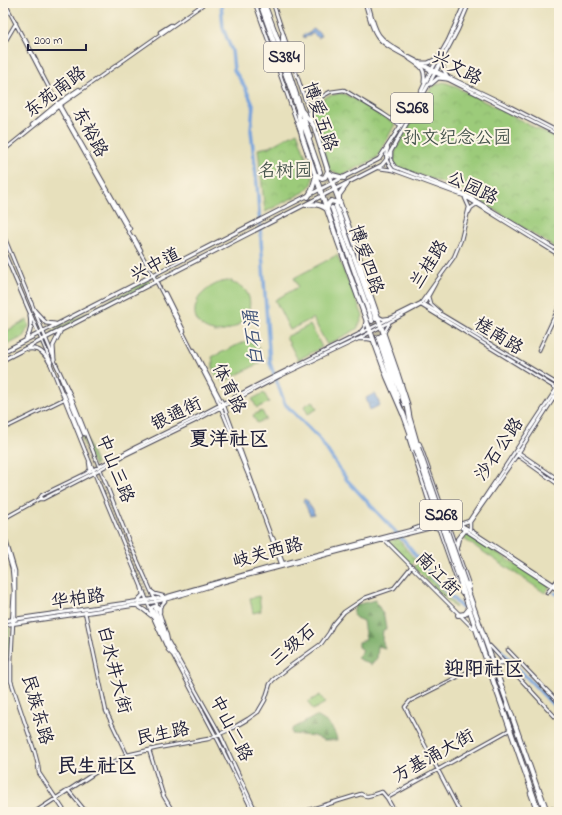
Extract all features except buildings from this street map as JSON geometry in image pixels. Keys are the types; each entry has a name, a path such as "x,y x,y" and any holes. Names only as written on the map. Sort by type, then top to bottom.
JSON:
{"highway":[{"name":"博爱五路","path":"260,3 300,111"},
{"name":"博爱五路","path":"264,3 282,51 320,173"},
{"path":"282,51 283,35"},
{"path":"300,111 302,136 322,178 325,178 328,171"},
{"path":"300,111 314,126 333,184"},
{"path":"328,171 332,175 344,178"},
{"path":"320,173 320,190"},
{"path":"308,197 320,173"},
{"name":"S268","path":"333,184 336,206 358,252 375,319 381,325 381,335 403,414"},
{"path":"306,204 314,203 322,205 327,209 331,201 336,206 339,195 347,184"},
{"name":"S268","path":"320,190 392,392 403,414 408,420 414,434 417,448"},
{"name":"博爱四路","path":"336,206 375,319"},
{"name":"博爱四路","path":"336,206 349,255 375,319"},
{"path":"339,214 345,223 363,274"},
{"path":"349,255 348,260 352,272 351,279"},
{"name":"S268","path":"381,335 463,584 495,669 522,753 537,810"},
{"path":"408,420 411,448 434,521"},
{"path":"414,434 422,450 446,516"},
{"path":"448,527 468,582 470,600"},
{"path":"456,548 458,540 466,529"},
{"path":"440,530 474,628 479,636"},
{"name":"S268","path":"463,584 468,610 479,636 511,728 545,806"},
{"path":"458,614 462,615 468,610"},
{"path":"495,669 497,663 504,662"}],"main road":[{"name":"S268","path":"322,197 378,168 386,160 425,87 465,3"},
{"name":"S268","path":"320,190 379,159 436,72 469,3"},
{"path":"425,87 438,78 447,77 443,68 444,56"},
{"path":"421,63 434,61 439,57"},
{"path":"410,59 423,68 425,87"},
{"name":"兴中道","path":"3,352 320,190"},
{"path":"308,197 311,199 310,202"},
{"name":"兴中道","path":"3,360 322,197"},
{"path":"34,310 46,323 52,325 59,324"},
{"path":"23,342 28,337 32,326 30,315"},
{"path":"52,362 53,346 61,330"},
{"path":"24,349 32,348 42,351 52,362"},
{"path":"136,601 143,595 142,588"},
{"name":"华柏路","path":"3,625 13,620 136,601 147,601"},
{"name":"华柏路","path":"3,621 104,610 134,605 147,601"},
{"path":"134,605 153,617"}],"street":[{"name":"东裕路","path":"6,3 58,105 154,274"},
{"name":"东苑南路","path":"3,150 58,105 204,3"},
{"name":"博爱五路","path":"255,3 296,123 302,136"},
{"path":"272,3 314,126"},
{"name":"兴文路","path":"367,3 373,31 379,40 388,47 559,132"},
{"name":"兴文路","path":"367,3 380,38 388,45 432,70"},
{"path":"3,45 16,23"},
{"name":"兴文路","path":"447,77 559,135"},
{"path":"307,105 330,92 344,90 400,125"},
{"path":"388,146 385,154 386,160 393,170"},
{"name":"公园路","path":"391,151 391,161 395,167 465,194 559,255"},
{"name":"公园路","path":"378,168 393,170 471,198"},
{"path":"464,196 468,204"},
{"name":"兰桂路","path":"381,325 422,304 454,257 461,240 469,207 468,204 471,198"},
{"name":"公园路","path":"478,203 559,252"},
{"name":"兰桂路","path":"428,294 455,258 462,241 470,209 478,203"},
{"name":"中山三路","path":"3,234 46,338 64,399 147,601 154,609"},
{"name":"中山三路","path":"3,250 41,341 71,396 155,600 154,609"},
{"name":"体育路","path":"154,274 222,406 282,565"},
{"path":"416,306 428,294"},
{"path":"428,294 430,304 444,315"},
{"name":"槎南路","path":"422,304 429,310 559,385"},
{"name":"槎南路","path":"422,304 444,315 447,319 558,390"},
{"path":"416,306 429,310"},
{"path":"540,350 559,307"},
{"path":"375,319 394,318"},
{"path":"381,335 394,318"},
{"path":"358,337 367,320"},
{"path":"358,337 381,325"},
{"path":"358,337 368,338 374,341"},
{"name":"银通街","path":"94,471 270,380 358,337"},
{"name":"中山三路","path":"52,362 82,435"},
{"name":"沙石公路","path":"466,529 518,452 558,390 559,385"},
{"path":"3,429 64,399"},
{"path":"100,468 136,447 222,406"},
{"path":"91,445 101,463 108,462"},
{"path":"84,448 90,469 85,474"},
{"path":"518,452 559,480"},
{"path":"518,452 559,485"},
{"name":"沙石公路","path":"459,524 469,521 518,452"},
{"path":"39,499 42,495 94,471"},
{"path":"3,519 94,471"},
{"path":"404,533 434,521 437,516 446,516 559,591"},
{"path":"446,516 450,523 448,527"},
{"path":"434,521 435,527"},
{"path":"390,536 435,527 440,530 445,530 448,527 455,526 466,529"},
{"path":"3,531 14,571 13,620"},
{"name":"岐关西路","path":"155,600 165,599 390,536"},
{"name":"岐关西路","path":"282,565 384,539 390,536"},
{"path":"3,537 12,568 14,590 13,620"},
{"name":"南江街","path":"384,539 458,614 474,628"},
{"name":"三级石","path":"216,736 237,726 258,712 273,680 321,644 329,633 332,625 344,612 365,598 394,588 412,567"},
{"path":"547,593 559,578"},
{"path":"553,586 559,588"},
{"path":"149,588 155,594 165,599 160,607 160,614 168,636 168,641"},
{"name":"华柏路","path":"147,601 155,600"},
{"path":"154,609 160,614"},
{"path":"154,609 153,617 168,650 173,655"},
{"path":"154,609 176,660"},
{"path":"154,609 176,660"},
{"name":"白水井大街","path":"85,612 106,711 127,755"},
{"name":"民族东路","path":"13,620 11,681 35,754 39,773 65,812"},
{"path":"490,646 559,721"},
{"path":"508,650 559,703"},
{"name":"中山二路","path":"176,660 220,734 256,812"},
{"name":"中山二路","path":"176,660 216,736 253,812"},
{"path":"460,812 405,707 410,701 488,662"},
{"name":"方基涌大街","path":"302,812 361,794 368,797 374,793 382,792 387,798 511,728"},
{"name":"民生路","path":"35,812 104,767 127,755 208,739 216,736"},
{"path":"149,750 163,794 174,812"},
{"path":"68,790 86,812"},
{"path":"387,798 394,812"},
{"path":"545,806 559,810"},
{"path":"537,810 542,810 545,806"},
{"path":"545,806 548,812"}],"green space":[{"name":"孙文纪念公园","path":"444,82 559,140 559,250 462,189 401,169 394,164 393,161 396,149 432,87"},
{"path":"342,93 363,103 395,124 377,158 342,175 330,171 309,106 328,96"},
{"name":"名树园","path":"297,132 313,176 312,184 304,192 265,212 258,149 269,147"},
{"path":"337,255 363,316 357,329 327,345 313,318 290,330 275,300 298,287 294,278"},
{"path":"149,280 150,283 52,333 52,331"},
{"path":"232,281 232,283 242,287 248,294 250,303 249,314 234,328 214,332 208,330 200,324 195,316 197,300 212,286 222,282"},
{"path":"27,320 29,326 23,337 3,347 3,333"},
{"path":"310,325 322,347 298,360 286,337"},
{"path":"248,340 259,348 260,363 223,382 214,373 212,357"},
{"path":"264,393 269,402 257,408 252,399"},
{"path":"313,401 317,409 308,414 304,406"},
{"path":"262,411 266,419 257,423 253,415"},
{"path":"85,434 96,464 95,466 80,436"},
{"path":"467,534 550,586 545,593 464,539"},
{"path":"398,539 415,560 411,565 388,541"},
{"path":"417,563 456,607 455,608 414,567"},
{"path":"259,596 261,611 253,613 250,598"},
{"path":"375,600 384,616 386,629 383,630 382,640 385,648 378,646 377,658 371,665 357,658 363,650 359,647 359,642 366,640 363,621 353,615 355,605"},
{"path":"9,627 7,661 3,661 3,628"},
{"path":"320,695 325,703 313,710 308,702"},
{"path":"316,716 330,725 337,740 324,740 314,736 292,734 292,729"}],"water":[{"path":"313,29 319,32 321,36 318,38 313,33 304,38 303,35 309,33"},
{"path":"375,393 380,405 370,410 366,398"},
{"path":"304,499 308,501 314,514 310,515 303,502"}],"waterway":[{"name":"白石涌","path":"221,3 223,28 232,51 234,70 245,87 253,105 251,130 257,185 270,363 285,404 319,438 347,480 404,541 431,575 462,608"},
{"path":"555,593 559,595"},
{"name":"白石涌","path":"495,644 559,711"}],"tunnel":[{"path":"320,172 332,208"},
{"path":"325,178 335,204"},
{"path":"376,319 381,336"},
{"path":"372,321 378,337"},
{"path":"84,434 154,608"},
{"path":"81,436 105,495"}],"district":[{"name":"夏洋社区","path":"229,440"},
{"name":"迎阳社区","path":"484,670"},
{"name":"民生社区","path":"97,767"}]}
